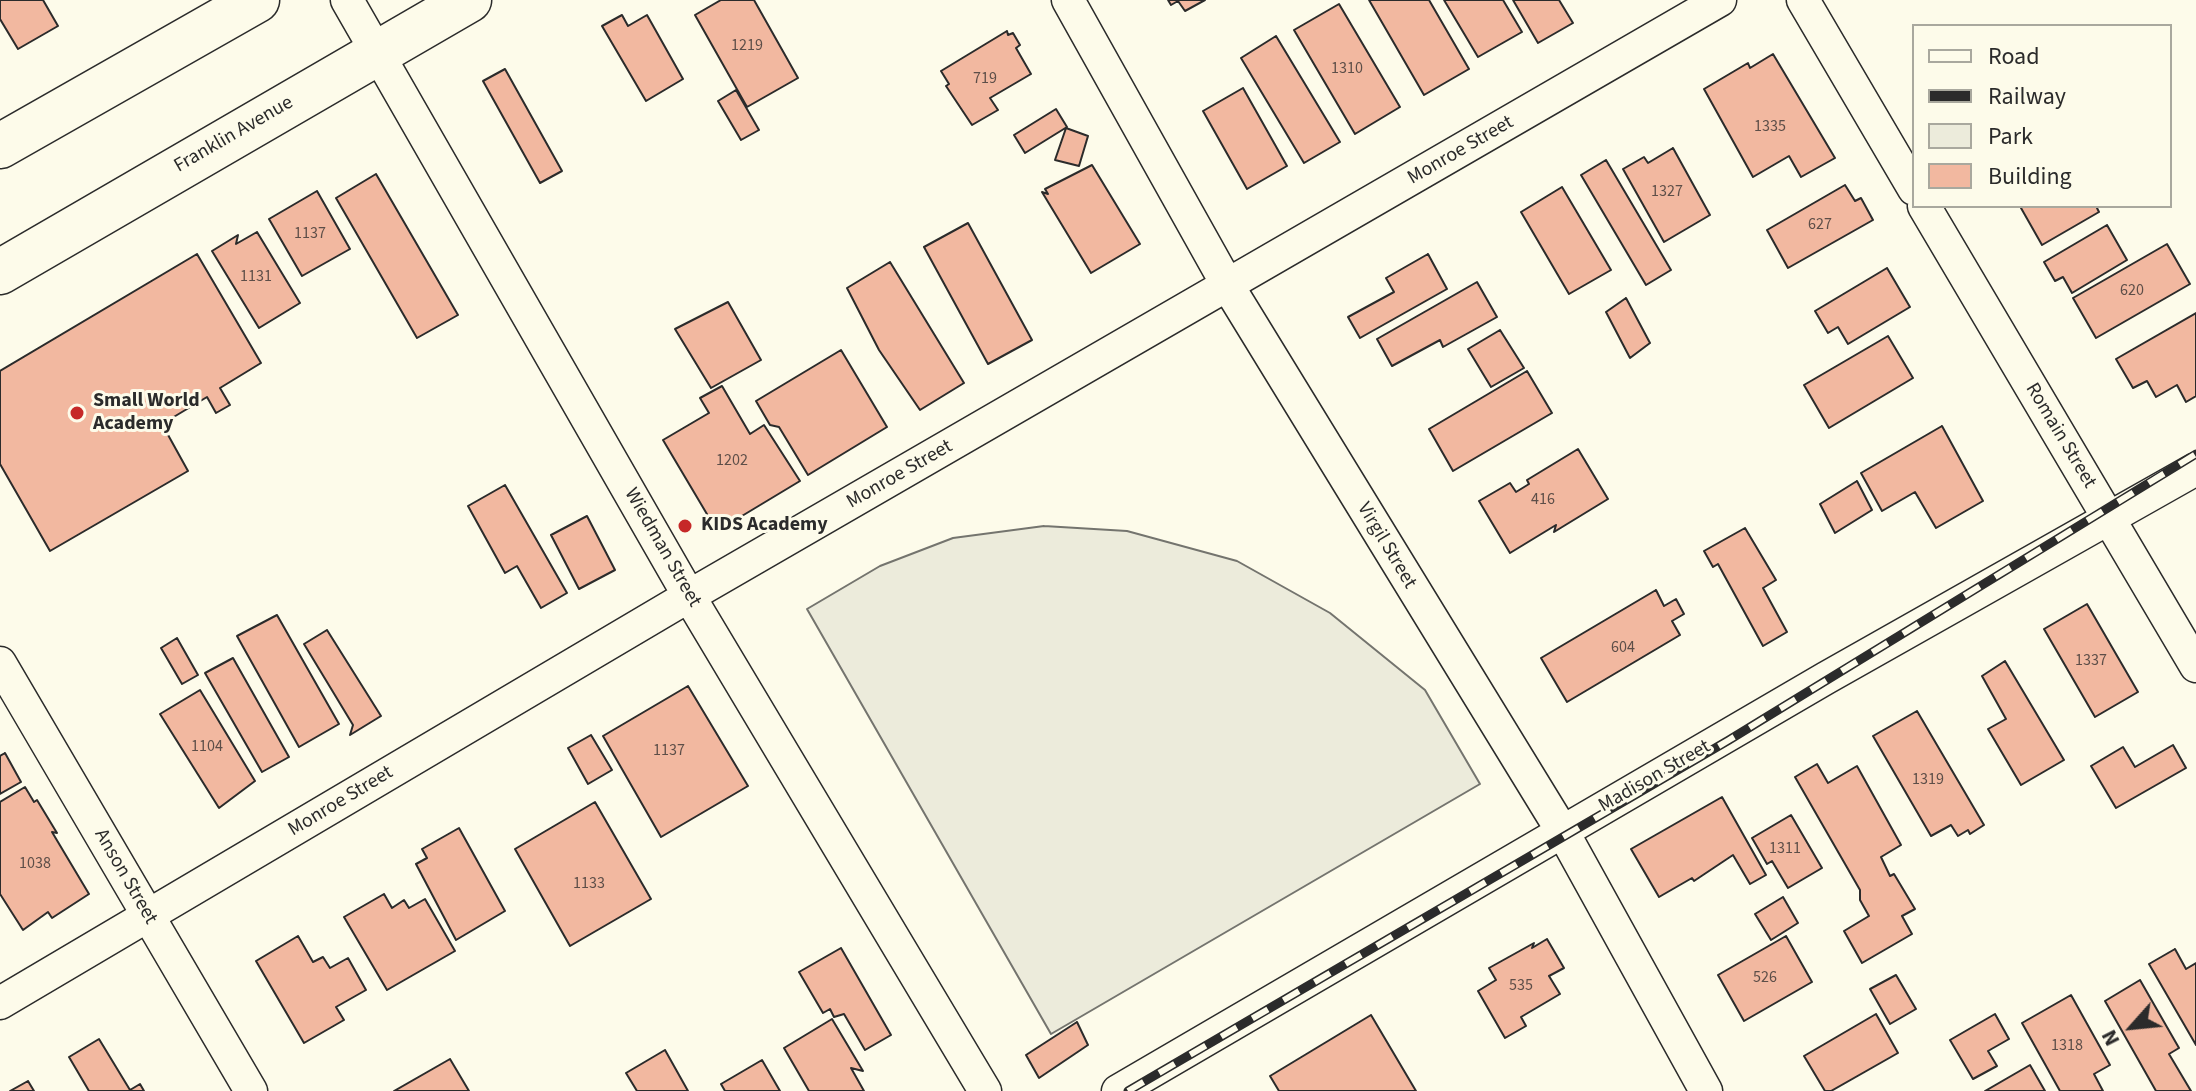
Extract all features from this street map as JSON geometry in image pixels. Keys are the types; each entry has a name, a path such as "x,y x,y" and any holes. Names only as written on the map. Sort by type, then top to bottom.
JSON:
{"main road":[{"path":"0,146 257,0"},
{"name":"Franklin Avenue","path":"0,272 469,0"}],"street":[{"name":"Wiedman Street","path":"347,0 689,596 985,1091"},
{"name":"Virgil Street","path":"1068,0 1228,286 1562,831 1706,1091"},
{"name":"Monroe Street","path":"0,1003 689,596 1720,0"},
{"path":"1803,0 1912,186"},
{"name":"Romain Street","path":"1925,208 2196,666"},
{"name":"Madison Street","path":"1118,1091 1562,831 2196,469"},
{"name":"Anson Street","path":"0,663 251,1091"}],"green space":[{"path":"1044,526 1127,531 1237,561 1330,613 1425,690 1480,784 1051,1034 807,609 880,566 953,538"}],"building":[{"path":"0,0 43,0 58,26 18,49 0,19"},
{"path":"721,0 754,0 798,78 747,107 695,15"},
{"path":"1168,0 1205,0 1185,11 1178,1 1171,5"},
{"path":"1369,0 1429,0 1469,69 1424,95"},
{"path":"1444,0 1503,0 1522,32 1478,57"},
{"path":"1513,0 1559,0 1573,23 1538,43"},
{"path":"1339,4 1400,107 1355,134 1294,30"},
{"path":"622,15 628,26 647,15 683,79 646,101 602,26"},
{"path":"1007,31 1008,35 1013,33 1020,45 1016,48 1031,74 990,98 998,110 972,125 946,86 949,84 941,71"},
{"path":"1276,36 1340,142 1304,163 1241,58"},
{"path":"1773,54 1835,158 1801,177 1789,156 1753,177 1704,89 1748,63 1750,68"},
{"path":"505,69 562,171 540,183 483,81"},
{"path":"1243,88 1287,166 1247,189 1203,111"},
{"path":"736,90 759,130 741,140 718,101"},
{"path":"1056,109 1067,127 1025,153 1014,135"},
{"path":"1066,128 1088,136 1079,166 1055,160"},
{"path":"1673,148 1710,215 1664,242 1623,169 1644,157 1648,163"},
{"path":"1606,160 1671,270 1646,285 1581,175"},
{"path":"1092,165 1140,244 1091,273 1042,192 1048,194 1045,189"},
{"path":"376,174 458,315 417,338 336,198"},
{"path":"1845,185 1855,201 1861,198 1873,220 1788,268 1767,230"},
{"path":"1562,187 1611,270 1569,294 1521,212"},
{"path":"317,191 350,249 302,276 269,219"},
{"path":"2021,208 2097,208 2099,212 2042,245"},
{"path":"968,223 1032,340 988,364 924,247"},
{"path":"2107,225 2127,260 2072,293 2063,277 2055,281 2044,262"},
{"path":"257,232 300,303 259,328 212,251 238,235 236,244"},
{"path":"2167,244 2190,284 2096,338 2073,298"},
{"path":"197,254 261,363 220,388 230,405 216,413 207,397 162,424 188,471 50,551 0,464 0,371"},
{"path":"1428,254 1447,289 1360,338 1348,317 1394,292 1386,278"},
{"path":"890,262 964,383 920,410 879,350 847,288"},
{"path":"1887,268 1910,307 1848,344 1838,327 1828,333 1815,311"},
{"path":"1477,282 1497,317 1443,347 1440,340 1392,366 1377,339"},
{"path":"1626,298 1650,343 1630,358 1606,312"},
{"path":"728,302 761,360 711,388 675,329"},
{"path":"2196,313 2196,396 2186,402 2177,385 2156,397 2147,381 2133,388 2116,359"},
{"path":"1500,330 1524,368 1491,387 1468,349"},
{"path":"1888,336 1913,378 1829,428 1804,385"},
{"path":"841,350 887,427 808,475 779,427 770,425 756,401"},
{"path":"1527,371 1552,413 1453,471 1429,429"},
{"path":"722,386 750,434 764,425 800,481 717,531 663,440 709,413 700,398"},
{"path":"1942,426 1983,501 1936,528 1915,492 1882,511 1861,473"},
{"path":"1578,449 1608,499 1554,532 1556,525 1510,553 1479,501 1510,483 1516,492 1529,484 1527,480"},
{"path":"1857,481 1872,510 1835,533 1820,504"},
{"path":"505,485 567,593 541,608 517,566 505,573 468,506"},
{"path":"587,516 615,570 579,589 551,535"},
{"path":"1745,528 1776,580 1763,588 1787,632 1763,646 1718,564 1713,567 1704,551"},
{"path":"1656,590 1664,606 1676,599 1684,614 1672,621 1680,635 1567,702 1541,658"},
{"path":"2087,604 2138,692 2095,717 2044,629"},
{"path":"277,615 339,724 299,747 237,636"},
{"path":"327,630 381,716 350,735 353,725 304,644"},
{"path":"177,638 198,675 182,684 161,648"},
{"path":"233,658 289,757 262,772 205,673"},
{"path":"2005,661 2064,760 2021,785 1988,729 2006,719 1982,676"},
{"path":"688,686 748,786 661,837 603,736"},
{"path":"200,690 255,781 219,808 160,714"},
{"path":"1917,711 1984,825 1970,834 1968,830 1958,836 1951,825 1931,836 1873,736"},
{"path":"591,735 612,770 588,784 568,748"},
{"path":"2173,745 2186,768 2116,808 2091,766 2123,747 2135,767"},
{"path":"5,753 21,782 0,794 0,756"},
{"path":"1817,764 1828,783 1857,766 1901,845 1881,857 1890,876 1894,874 1915,909 1902,916 1912,934 1862,963 1844,931 1869,916 1860,900 1860,890 1795,777"},
{"path":"25,787 34,802 37,800 57,833 52,832 89,894 52,918 48,912 23,930 0,894 0,802"},
{"path":"1722,797 1766,875 1750,884 1733,855 1694,881 1692,878 1659,897 1631,849"},
{"path":"595,802 651,899 570,946 515,849"},
{"path":"1791,815 1822,868 1788,888 1772,861 1767,864 1752,838"},
{"path":"459,828 505,911 456,940 416,864 427,858 422,849"},
{"path":"384,894 392,908 404,900 409,908 425,899 455,951 387,990 344,917"},
{"path":"1783,897 1798,923 1771,940 1755,914"},
{"path":"298,936 313,962 323,957 330,968 348,958 366,990 336,1007 344,1020 304,1043 256,961"},
{"path":"1786,936 1812,982 1744,1021 1718,975"},
{"path":"1547,939 1564,968 1549,976 1560,994 1521,1017 1526,1026 1505,1038 1478,991 1496,980 1489,968"},
{"path":"841,948 891,1035 865,1050 844,1014 834,1017 830,1009 823,1013 799,972"},
{"path":"2175,949 2186,969 2196,963 2196,1045 2149,964"},
{"path":"1896,975 1916,1009 1890,1024 1870,989"},
{"path":"2140,980 2179,1048 2169,1054 2191,1091 2156,1091 2105,1001"},
{"path":"2071,995 2110,1065 2094,1074 2103,1091 2060,1091 2022,1023"},
{"path":"1876,1014 1898,1053 1831,1091 1825,1091 1804,1056"},
{"path":"1995,1014 2009,1039 1988,1051 1997,1066 1973,1079 1950,1040"},
{"path":"1371,1015 1416,1091 1279,1091 1270,1076"},
{"path":"832,1019 863,1071 851,1068 864,1091 809,1091 784,1048"},
{"path":"1077,1022 1088,1045 1039,1078 1026,1055"},
{"path":"99,1039 130,1090 140,1084 144,1091 89,1091 69,1057"},
{"path":"665,1050 688,1091 637,1091 626,1073"},
{"path":"450,1059 469,1091 394,1091"},
{"path":"762,1060 780,1091 725,1091 721,1084"},
{"path":"2030,1065 2045,1091 1985,1091"},
{"path":"28,1081 34,1091 10,1091"}],"railway":[{"path":"1128,1091 1729,740 2196,454"}],"place":[{"name":"Small World Academy","path":"77,413"},
{"name":"KIDS Academy","path":"685,526"}]}
